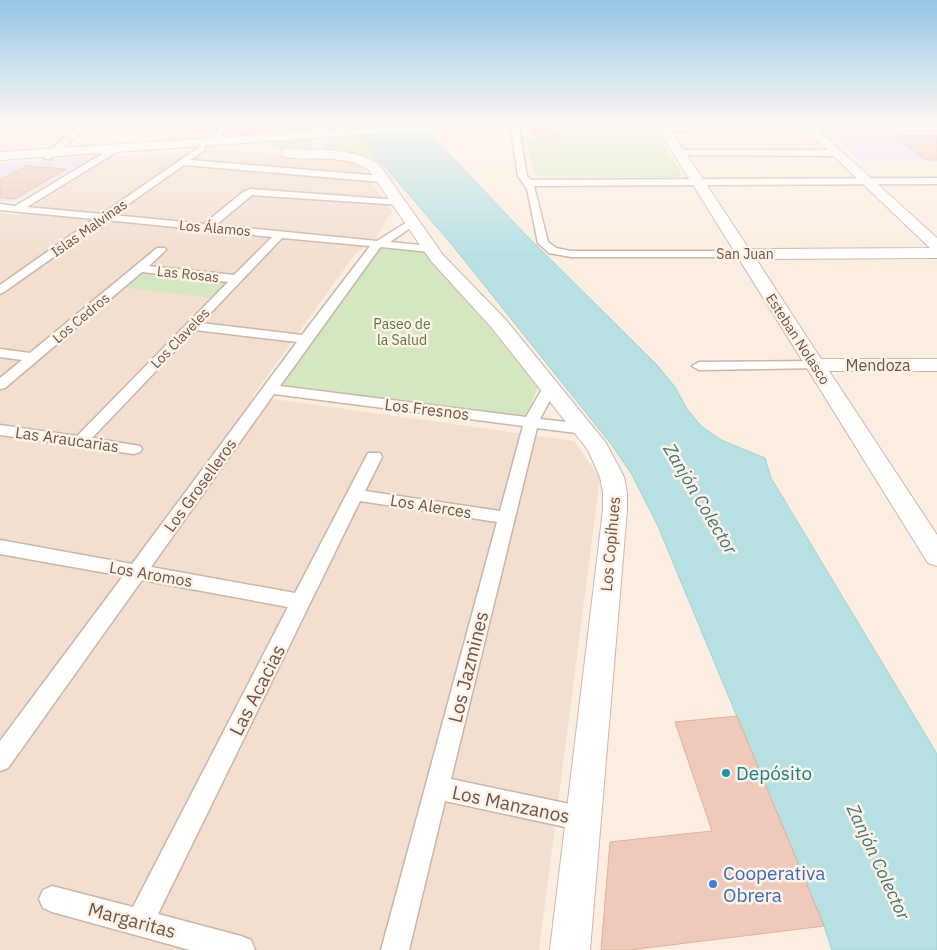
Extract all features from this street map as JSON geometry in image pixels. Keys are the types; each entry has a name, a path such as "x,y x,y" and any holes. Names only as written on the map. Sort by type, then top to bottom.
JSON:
{"main road":[{"name":"Los Copíhues","path":"372,166 430,248 499,324 584,429 598,448 610,470 614,485 615,502 570,950"},
{"name":"Esteban Nolasco","path":"687,166 814,365 929,531 937,556"},
{"path":"851,166 937,246"},
{"name":"San Juan","path":"743,254 937,253"},
{"name":"Mendoza","path":"814,365 937,365"}],"street":[{"path":"16,209 86,166"},
{"name":"Islas Malvinas","path":"0,290 176,166"},
{"path":"233,166 382,179"},
{"path":"521,166 526,183 937,181"},
{"name":"San Juan","path":"526,183 532,189 543,243 553,250 571,254 743,254"},
{"path":"207,227 244,195 251,192 405,213"},
{"name":"Los Álamos","path":"0,207 430,248"},
{"name":"Los Groselleros","path":"0,760 368,254 405,213"},
{"name":"Los Claveles","path":"81,442 280,234"},
{"name":"Los Cedros","path":"0,385 161,250"},
{"name":"Las Rosas","path":"140,268 236,279"},
{"path":"192,326 306,340"},
{"path":"0,353 33,357"},
{"name":"Mendoza","path":"699,366 814,365"},
{"name":"Los Jazmines","path":"395,950 531,422 535,411 550,387"},
{"name":"Los Fresnos","path":"270,389 584,429"},
{"name":"Las Araucarias","path":"0,430 134,449"},
{"name":"Las Acacias","path":"140,922 374,457"},
{"name":"Los Alerces","path":"355,495 507,518"},
{"name":"Los Aromos","path":"0,547 302,602"},
{"name":"Los Manzanos","path":"437,788 584,819"},
{"name":"Margaritas","path":"52,899 241,950"}],"shaded area":[{"path":"0,166 77,166 18,200 0,201"},
{"path":"97,166 360,166 392,211 374,241 355,254 253,396 574,441 600,478 539,950 0,950 0,213 19,215"}],"green space":[{"path":"533,166 677,166 682,175 675,177 536,176"},
{"name":"Paseo de la Salud","path":"384,247 422,251 425,253 536,381 538,387 527,414 517,417 291,387 282,383 376,250"},
{"path":"147,272 222,281 224,284 211,298 122,287 139,274"}],"water":[{"name":"Zanjón Colector","path":"385,166 461,166 525,234 657,365 675,387 687,409 701,426 721,440 765,458 771,478 937,754 937,950 832,950 824,926 657,524 631,473 611,444 453,246"}],"building":[{"path":"25,166 66,169 14,199 0,197 0,180"},
{"name":"Cooperativa Obrera","path":"737,716 824,926 630,950 601,950 610,842 712,831 675,722"}],"place":[{"name":"Depósito","path":"726,773"},
{"name":"Cooperativa Obrera","path":"713,884"}]}
